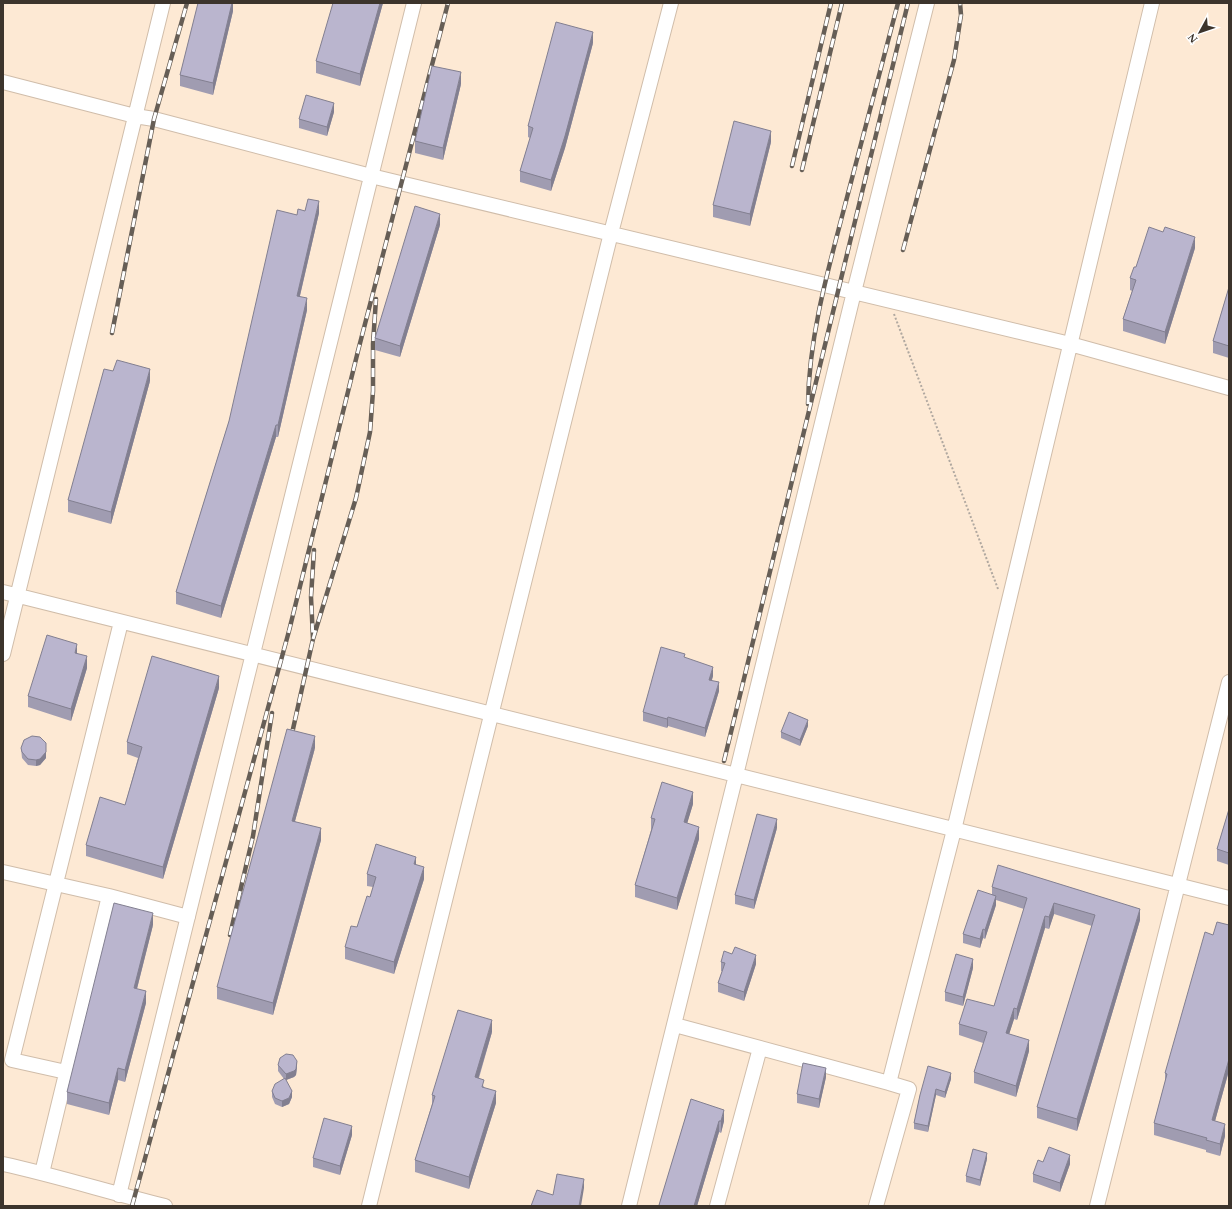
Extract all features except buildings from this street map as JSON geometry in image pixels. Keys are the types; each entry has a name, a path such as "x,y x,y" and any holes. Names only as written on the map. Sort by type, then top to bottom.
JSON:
{"street":[{"path":"3,654 163,3"},
{"path":"119,1195 414,3"},
{"path":"369,1206 611,234 671,3"},
{"path":"629,1206 675,1025 854,292 927,3"},
{"path":"889,1083 954,830 1152,3"},
{"path":"3,82 135,116 154,119 371,176 1070,344 1229,388"},
{"path":"3,592 1229,898"},
{"path":"66,1072 12,1060 121,622"},
{"path":"1097,1206 1229,682"},
{"path":"3,872 109,896 188,917"},
{"path":"42,1173 109,896"},
{"path":"675,1025 909,1089 876,1206"},
{"path":"717,1206 760,1048"},
{"path":"3,1164 165,1206"}],"path":[{"path":"889,300 1006,611"}],"shaded area":[{"path":"3,3 1229,3 1229,1206 3,1206"}],"railway":[{"path":"112,333 154,119 187,3"},
{"path":"132,1206 289,631 358,351 448,3"},
{"path":"792,166 831,3"},
{"path":"802,170 842,3"},
{"path":"808,404 812,353 820,303 898,3"},
{"path":"724,761 908,3"},
{"path":"903,250 954,60 961,15 960,3"},
{"path":"313,639 356,498 370,432 376,299"},
{"path":"291,738 313,639 311,597 314,550"},
{"path":"230,935 253,836 272,713"}]}
